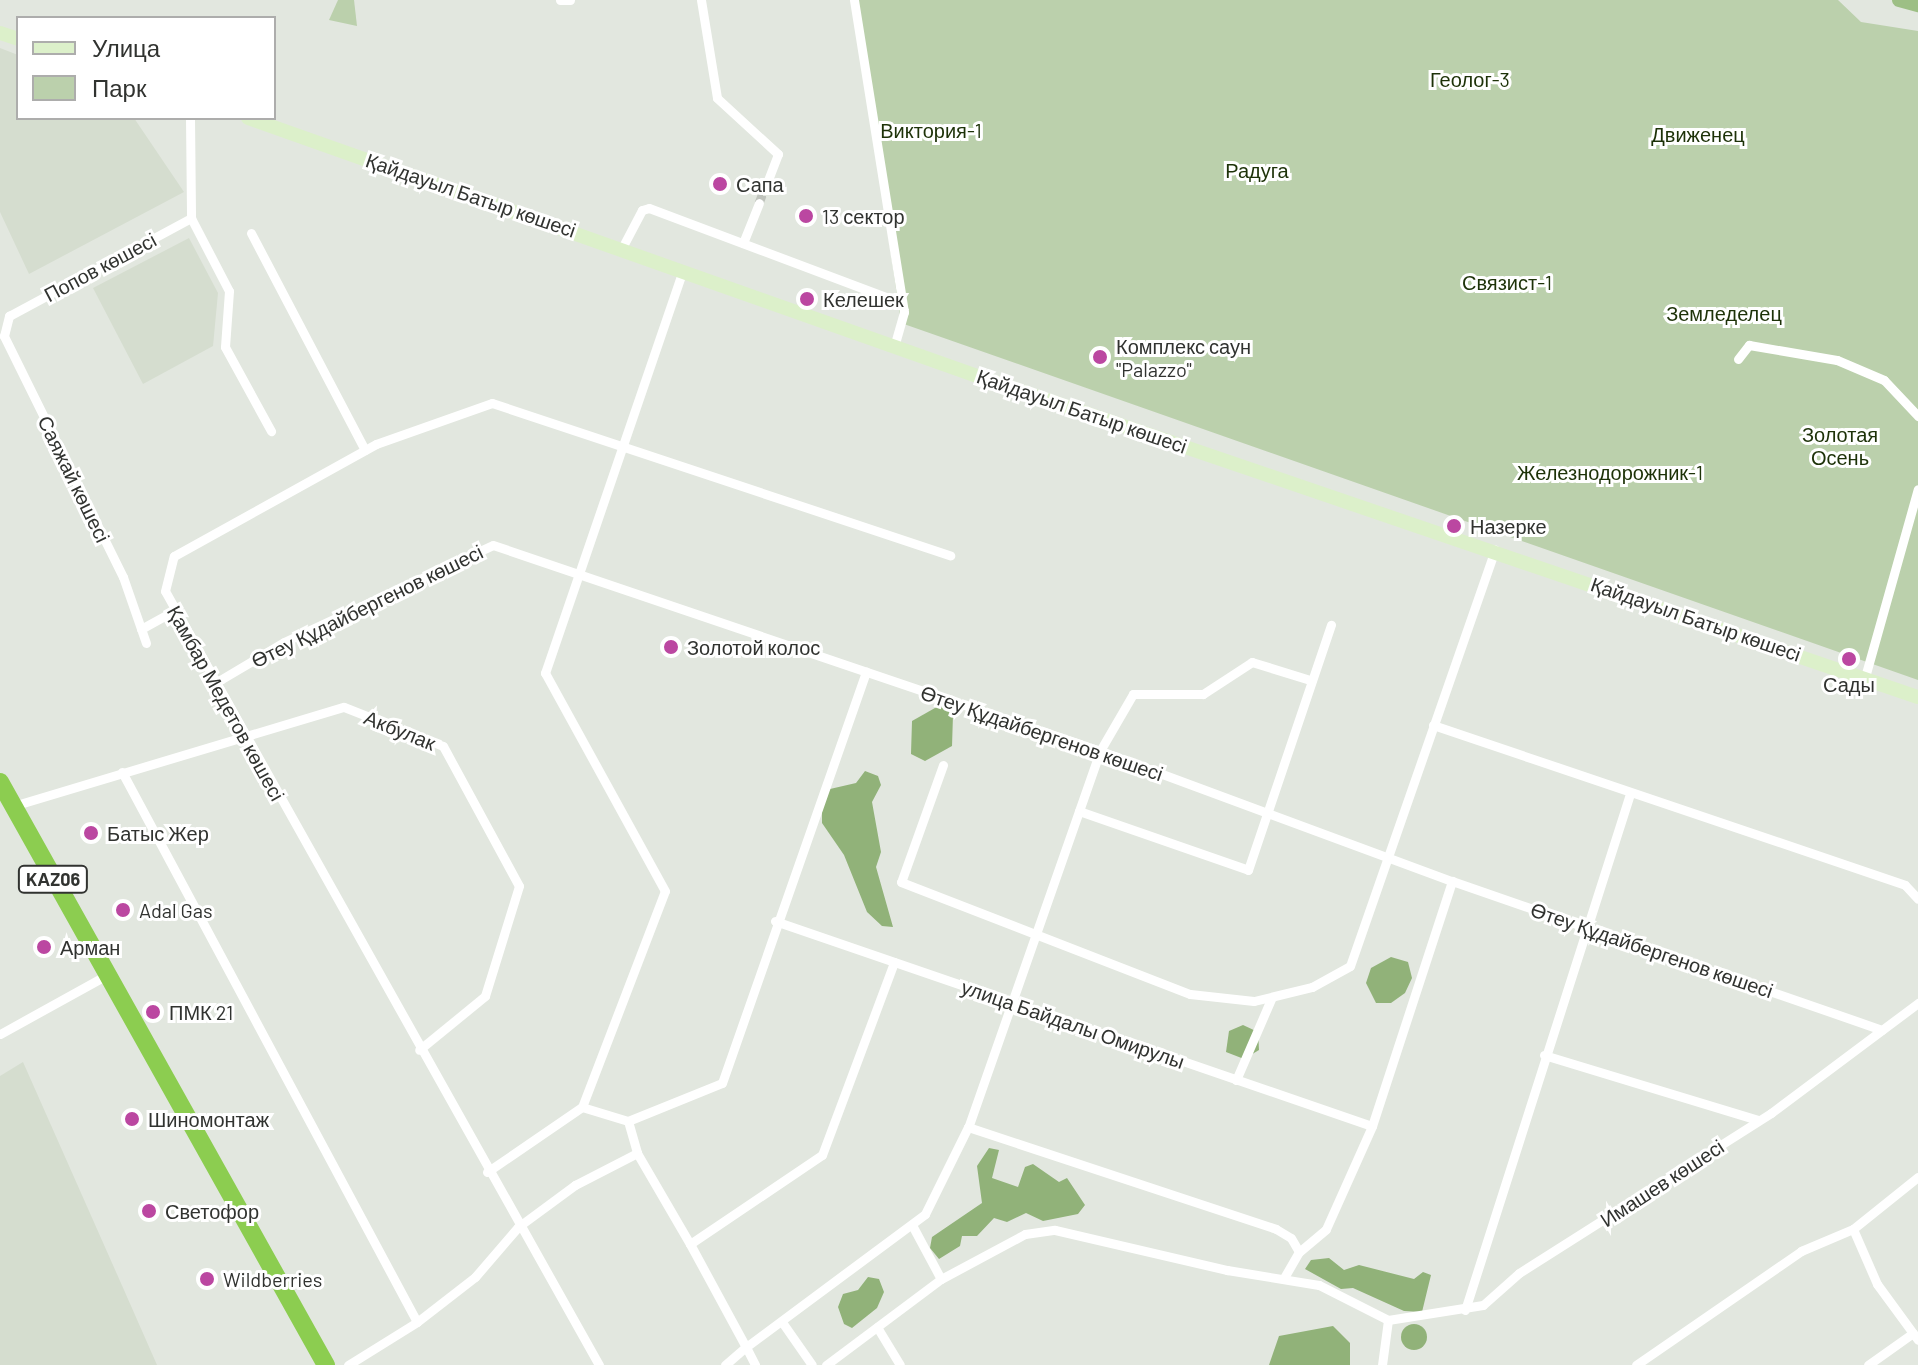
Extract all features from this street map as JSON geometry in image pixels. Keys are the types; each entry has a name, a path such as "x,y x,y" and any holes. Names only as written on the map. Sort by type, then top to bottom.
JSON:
{"highway":[{"name":"KАZ06","path":"0,782 326,1365"}],"street":[{"path":"560,0 570,0"},
{"path":"701,0 717,98 778,154 767,182"},
{"path":"854,0 902,303 895,343"},
{"path":"190,120 191,218 229,291 225,347 271,431"},
{"name":"Қайдауыл Батыр көшесі","path":"254,120 1918,697"},
{"path":"743,243 759,203"},
{"path":"622,248 647,208 902,303"},
{"name":"Попов көшесі","path":"9,316 191,218"},
{"path":"251,233 365,450"},
{"path":"487,1172 582,1107 665,891 545,673 683,271"},
{"name":"Саяжай көшесі","path":"9,316 4,336 123,577 146,643"},
{"path":"1738,359 1752,345 1837,360 1884,380 1918,416"},
{"name":"Қамбар Медетов көшесі","path":"599,1365 487,1172 165,591 174,556 365,450 492,403 623,450 950,555"},
{"path":"1865,677 1915,519 1918,489"},
{"name":"Өтеу Құдайбергенов көшесі","path":"215,683 284,642 493,545 1100,751 1452,881 1882,1030"},
{"path":"943,765 901,882 1190,994 1222,1001 1272,997 1312,987 1350,966 1495,550"},
{"path":"141,629 175,610"},
{"path":"1079,811 1248,870 1331,625"},
{"path":"725,1365 925,1214 968,1127 1100,751 1133,694 1203,694 1252,662 1310,680"},
{"path":"582,1107 628,1121 722,1083 775,921 866,671"},
{"name":"Акбулак","path":"13,806 344,707 443,746 519,886 485,996 419,1050"},
{"path":"1433,725 1905,885 1918,899"},
{"path":"122,772 417,1322"},
{"path":"1465,1310 1544,1055 1630,794"},
{"path":"1285,1276 1299,1252 1326,1229 1372,1126 1452,881"},
{"name":"улица Байдалы Омирулы","path":"775,921 1372,1126"},
{"path":"690,1244 822,1155 894,962"},
{"path":"0,1034 107,975"},
{"path":"1236,1080 1272,997"},
{"name":"Имашев көшесі","path":"1388,1320 1483,1305 1519,1273 1758,1120 1918,1003"},
{"path":"1544,1055 1758,1120"},
{"path":"628,1121 637,1153 755,1365"},
{"path":"968,1127 1276,1229 1291,1238 1299,1252"},
{"path":"348,1365 417,1322 475,1277 518,1227 575,1185 637,1153"},
{"path":"1636,1365 1801,1251 1853,1229 1918,1177"},
{"path":"912,1225 941,1279"},
{"path":"1853,1229 1877,1284 1915,1336 1868,1365"},
{"path":"826,1365 941,1279 1025,1234 1055,1230 1227,1270 1285,1276 1319,1285 1388,1320 1382,1365"},
{"path":"782,1322 812,1365"},
{"path":"877,1327 900,1365"}],"shaded area":[{"path":"0,48 16,54 16,120 135,120 184,192 29,274 0,212"},
{"path":"189,238 218,293 213,346 143,384 93,288"},
{"path":"23,1062 157,1365 0,1365 0,1076"}],"green space":[{"path":"338,0 354,0 357,26 329,20"},
{"path":"854,0 1838,0 1861,22 1918,31 1918,680 901,323"},
{"path":"942,704 953,715 952,746 925,761 911,754 912,721"},
{"path":"865,771 878,776 881,785 872,802 881,852 876,867 893,927 882,926 867,912 844,855 822,823 822,802 830,789 856,783"},
{"path":"1391,957 1408,962 1412,978 1405,993 1391,1003 1376,1003 1366,983 1371,968"},
{"path":"1243,1025 1258,1032 1259,1050 1244,1059 1226,1052 1229,1031"},
{"path":"989,1148 999,1150 992,1178 1018,1187 1025,1167 1033,1164 1059,1182 1067,1178 1085,1205 1078,1214 1043,1221 1026,1213 1007,1222 994,1218 977,1236 962,1236 960,1246 939,1259 930,1248 932,1237 982,1203 977,1166"},
{"path":"1329,1258 1344,1270 1359,1265 1414,1279 1423,1272 1431,1275 1422,1312 1404,1311 1353,1288 1341,1289 1305,1269 1311,1260"},
{"path":"868,1277 879,1279 884,1292 877,1308 852,1328 844,1324 838,1307 843,1294 858,1290"},
{"path":"1414,1324 1423,1328 1427,1337 1423,1346 1414,1350 1405,1346 1401,1337 1405,1328"},
{"path":"1333,1326 1350,1343 1350,1365 1269,1365 1279,1336"}],"waterway":[{"path":"1899,0 1918,5"}],"tunnel":[{"path":"759,203 767,182"}],"place":[{"name":"Сапа","path":"720,184"},
{"name":"13 сектор","path":"806,216"},
{"name":"Келешек","path":"807,299"},
{"name":"Комплекс саун \"Palazzo\"","path":"1100,357"},
{"name":"Назерке","path":"1454,526"},
{"name":"Золотой колос","path":"671,647"},
{"name":"Сады","path":"1849,659"},
{"name":"Батыс Жер","path":"91,833"},
{"name":"Adal Gas","path":"123,910"},
{"name":"Арман","path":"44,947"},
{"name":"ПМК 21","path":"153,1012"},
{"name":"Шиномонтаж","path":"132,1119"},
{"name":"Светофор","path":"149,1211"},
{"name":"Wildberries","path":"207,1279"}],"park label":[{"name":"Геолог-3","path":"1470,79"},
{"name":"Виктория-1","path":"931,130"},
{"name":"Движенец","path":"1698,134"},
{"name":"Радуга","path":"1257,170"},
{"name":"Связист-1","path":"1507,282"},
{"name":"Земледелец","path":"1724,313"},
{"name":"Золотая Осень","path":"1840,446"},
{"name":"Железнодорожник-1","path":"1610,472"}]}
